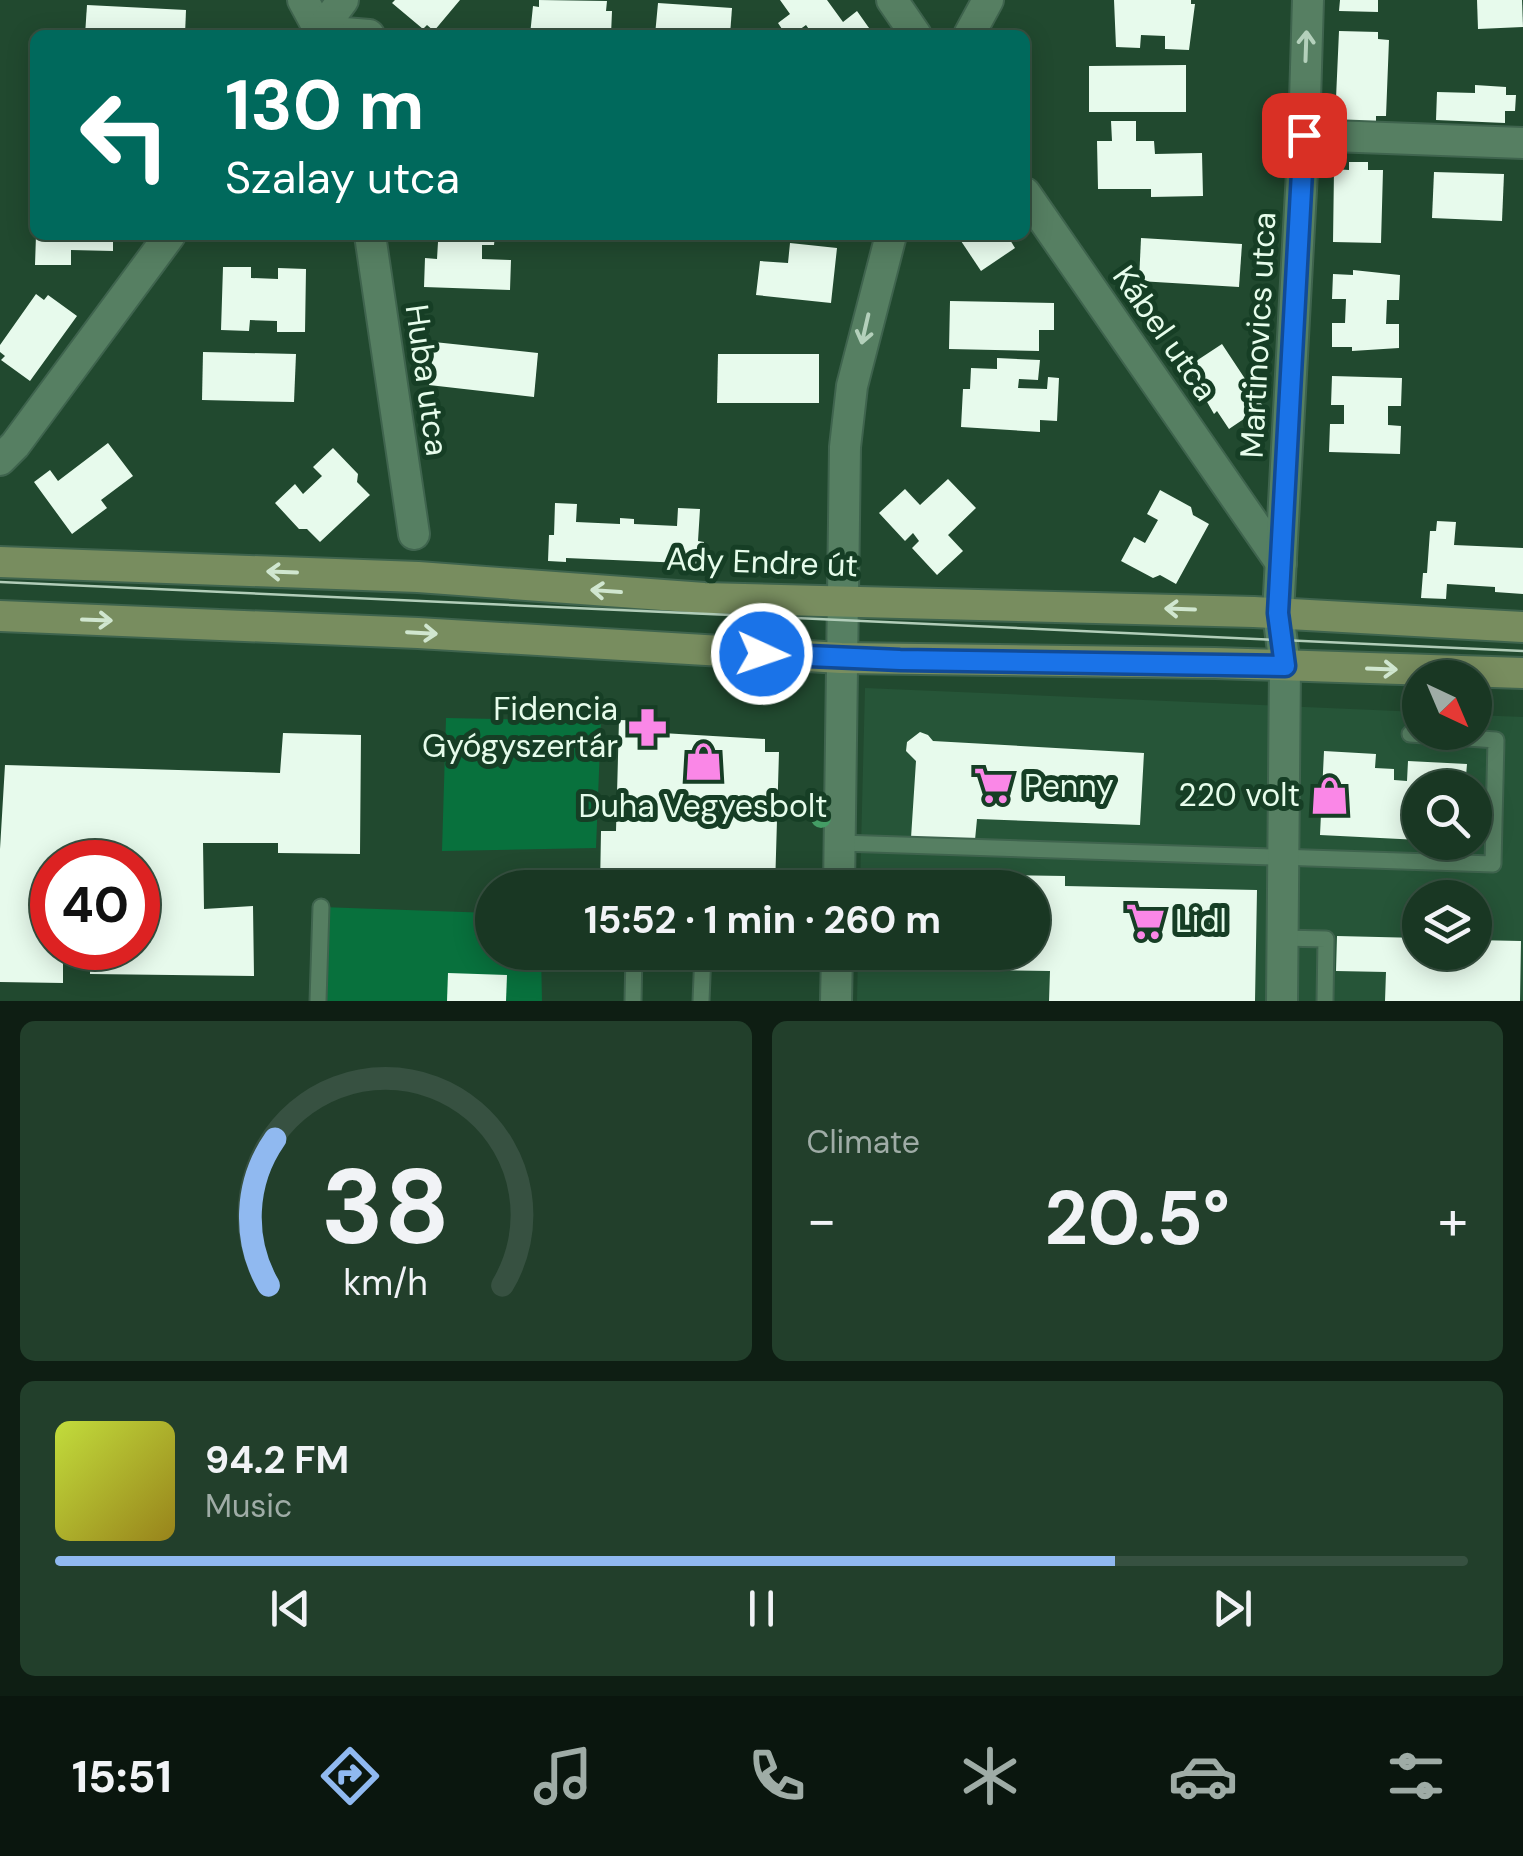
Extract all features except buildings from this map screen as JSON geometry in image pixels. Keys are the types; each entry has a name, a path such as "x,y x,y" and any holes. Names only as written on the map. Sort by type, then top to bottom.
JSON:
{"street":[{"path":"303,0 318,30"},
{"path":"323,30 343,0"},
{"path":"892,0 913,30"},
{"path":"972,30 988,0"},
{"name":"Martinovics utca","path":"1282,1001 1285,666 1278,613 1308,0"},
{"path":"1304,135 1523,143"},
{"name":"Kábel utca","path":"1030,200 1281,563"},
{"path":"0,460 166,240"},
{"name":"Huba utca","path":"371,240 414,534"},
{"path":"839,870 845,448 852,386 890,240"},
{"name":"Ady Endre út","path":"0,562 418,577 704,598 1278,613 1523,627"},
{"path":"0,616 418,633 841,658 1285,666 1523,676"},
{"path":"836,1001 837,970"}],"lane":[{"path":"840,843 1493,864 1496,740 1492,740"},
{"path":"318,1001 321,907"},
{"path":"1282,938 1326,939 1325,1001"},
{"path":"633,1001 634,970"},
{"path":"701,1001 702,970"}],"shaded area":[{"path":"865,688 1402,711 1402,750 1492,750 1492,716 1523,717 1523,1001 857,1001 858,970 1050,970 1050,870 860,870"}],"green space":[{"path":"446,718 601,721 596,848 442,851"},
{"path":"321,907 475,912 475,970 541,970 542,1001 318,1001"}],"tram line":[{"path":"0,582 1523,651"}],"place":[{"name":"Fidencia Gyógyszertár","path":"648,727"},
{"name":"Duha Vegyesbolt","path":"703,761"},
{"name":"Penny","path":"994,786"},
{"name":"220 volt","path":"1330,795"},
{"name":"Lidl","path":"1145,921"}],"route":[{"path":"762,654 1285,666 1278,613 1304,135"}]}
